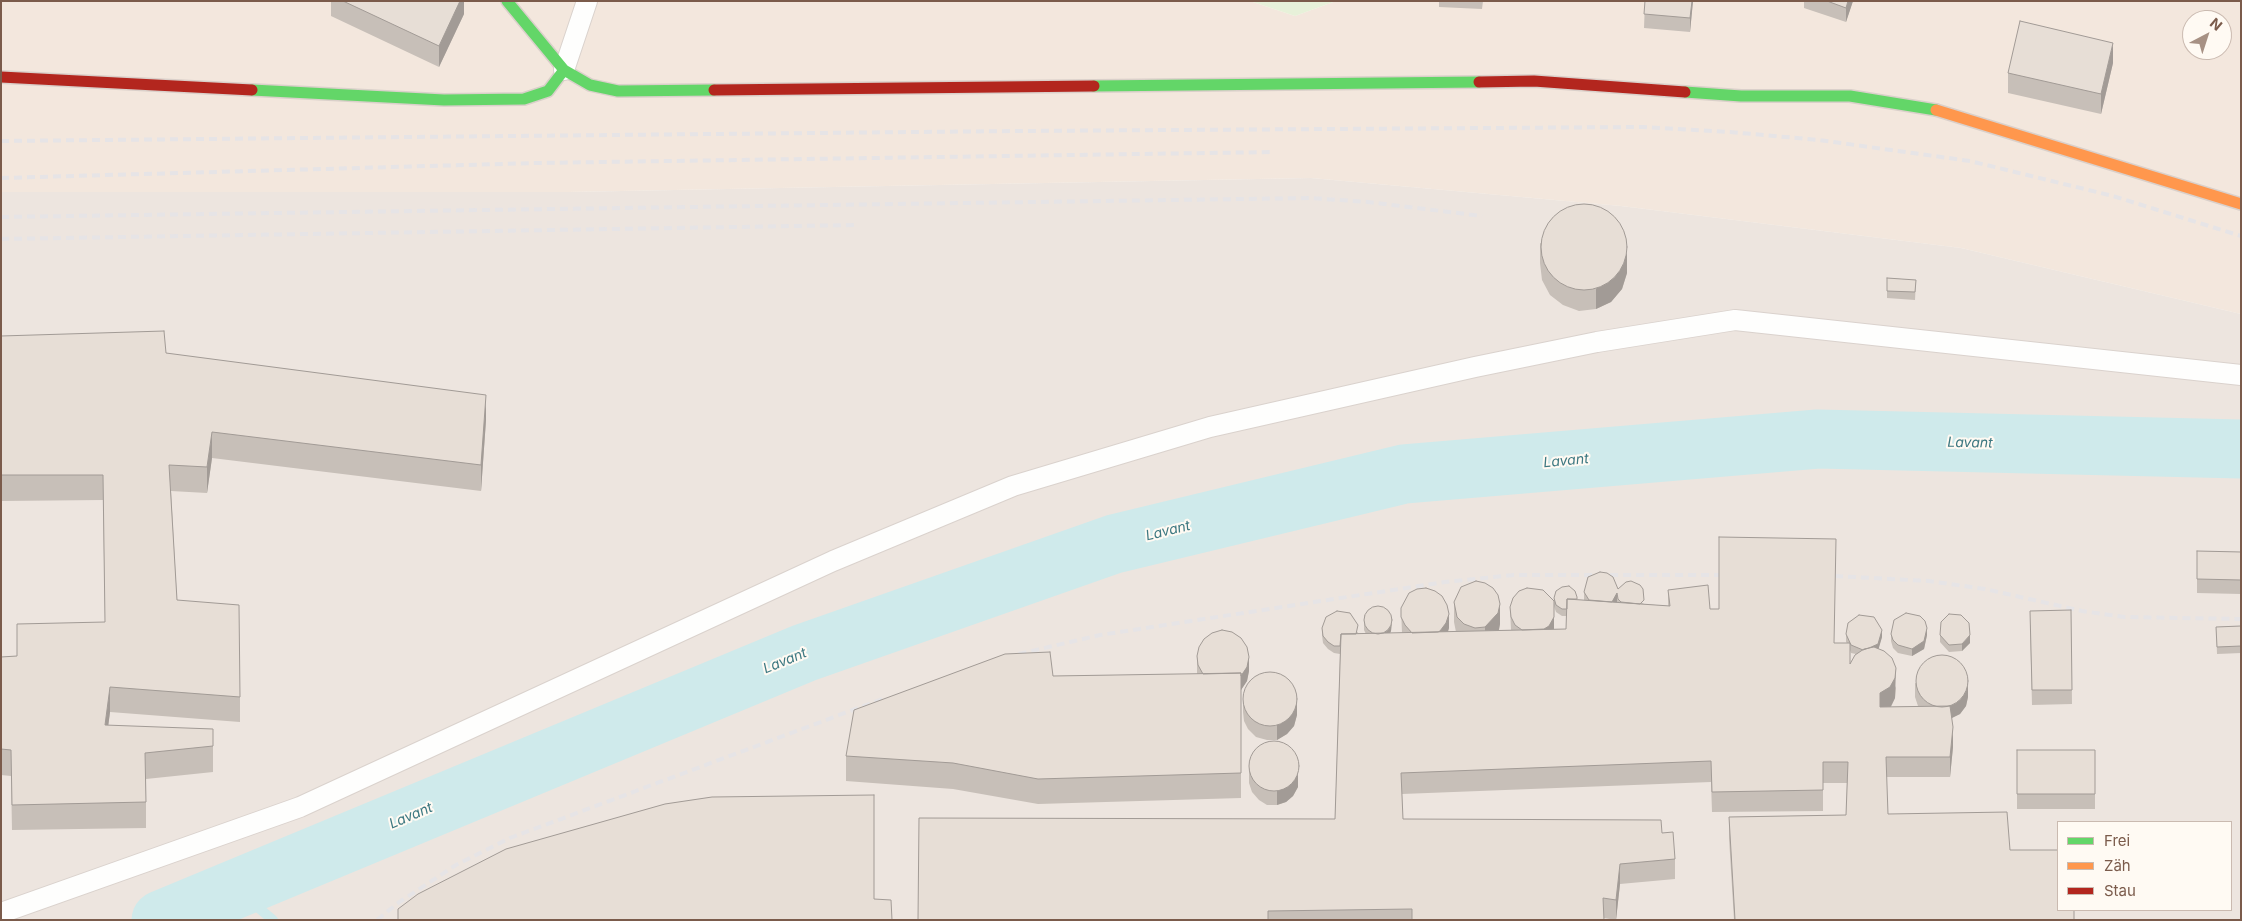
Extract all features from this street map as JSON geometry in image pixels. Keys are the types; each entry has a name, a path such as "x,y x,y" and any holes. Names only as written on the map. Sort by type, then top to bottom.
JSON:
{"street":[{"path":"507,1 564,70 590,84 618,91 1534,81 1741,96 1850,96 1945,112 2241,204"},
{"path":"1,76 444,100 524,98 548,91 564,70"}],"lane":[{"path":"564,70 587,1"},
{"path":"1,913 300,807 833,561 1013,486 1210,427 1569,348 1735,320 2241,375"}],"shaded area":[{"path":"1,1 1250,1 1295,16 1336,1 2241,1 2241,314 1961,248 1621,206 1311,178 569,192 1,192"},
{"path":"1311,178 1621,206 1961,248 2241,314 2241,920 1,920 1,192 569,192"}],"green space":[{"path":"1250,1 1336,1 1295,16"}],"building":[{"path":"343,1 460,1 439,46"},
{"path":"1645,1 1692,1 1690,18 1644,14"},
{"path":"1827,1 1848,1 1846,8"},
{"path":"2020,21 2113,43 2101,94 2008,73"},
{"path":"1584,204 1601,207 1615,216 1624,230 1627,247 1624,264 1615,278 1601,287 1584,290 1567,287 1553,278 1544,264 1541,247 1544,230 1553,216 1567,207"},
{"path":"1887,278 1916,280 1915,292 1887,291"},
{"path":"164,331 166,353 486,395 481,465 212,432 207,467 169,465 177,600 239,605 240,697 110,687 105,725 213,729 213,746 145,753 146,802 12,805 11,750 1,749 1,657 17,656 17,624 105,622 103,475 1,475 1,336"},
{"path":"1719,537 1836,539 1834,643 1850,643 1850,664 1855,655 1864,649 1874,647 1884,651 1892,658 1896,668 1895,678 1890,687 1880,693 1880,707 1950,706 1953,727 1950,757 1886,757 1888,814 2007,812 2010,850 2057,850 2057,911 2074,911 2074,920 1735,920 1729,817 1846,815 1848,762 1823,762 1823,790 1712,792 1711,761 1401,773 1403,819 1661,820 1662,833 1673,832 1675,859 1620,864 1616,900 1603,898 1604,920 1412,920 1412,909 1268,911 1268,920 918,920 919,818 1335,819 1341,634 1566,629 1567,599 1670,606 1668,590 1708,585 1710,609 1719,609"},
{"path":"2197,551 2241,552 2241,580 2197,579"},
{"path":"1600,572 1607,573 1613,577 1618,589 1626,582 1631,581 1640,585 1643,589 1644,600 1640,604 1621,602 1618,599 1617,593 1612,602 1589,600 1584,592 1588,577"},
{"path":"1476,581 1485,583 1493,588 1498,595 1500,604 1498,613 1485,627 1475,628 1464,624 1457,617 1454,602 1461,587"},
{"path":"1569,586 1575,591 1577,599 1567,599 1567,609 1562,609 1556,605 1554,598 1556,591 1562,587"},
{"path":"1426,588 1442,596 1449,614 1446,623 1440,631 1412,633 1401,617 1401,608 1409,593 1417,589"},
{"path":"1527,588 1543,590 1554,601 1554,617 1549,626 1544,629 1522,630 1515,625 1511,617 1510,607 1513,598 1519,591"},
{"path":"1378,606 1388,610 1392,620 1388,630 1378,634 1368,630 1364,620 1368,610"},
{"path":"2071,610 2072,690 2032,690 2030,611"},
{"path":"1337,611 1350,613 1358,625 1356,634 1341,634 1340,646 1334,646 1323,636 1322,628 1326,617"},
{"path":"1906,613 1920,616 1925,621 1927,628 1924,641 1912,649 1898,645 1893,640 1891,634 1894,620"},
{"path":"1949,614 1961,615 1969,623 1970,635 1962,644 1949,645 1940,635 1941,622"},
{"path":"1859,615 1874,617 1882,630 1878,644 1863,650 1851,645 1846,634 1848,623"},
{"path":"2241,626 2241,646 2217,647 2216,627"},
{"path":"1222,630 1232,632 1241,638 1247,647 1249,657 1247,667 1241,676 1241,673 1203,674 1198,665 1199,647 1204,639 1212,633"},
{"path":"1050,652 1053,676 1241,673 1241,773 1038,779 953,763 846,756 854,710 1005,654"},
{"path":"1942,655 1956,659 1964,667 1968,681 1964,695 1956,703 1942,707 1928,703 1920,695 1916,681 1920,667 1928,659"},
{"path":"1270,672 1280,674 1289,680 1295,689 1297,699 1295,709 1289,718 1280,724 1270,726 1260,724 1251,718 1245,709 1243,699 1245,689 1251,680 1260,674"},
{"path":"1274,741 1288,745 1295,752 1299,766 1295,780 1288,787 1274,791 1260,787 1253,780 1249,766 1253,752 1260,745"},
{"path":"2017,750 2095,750 2095,794 2017,794"},
{"path":"874,795 874,899 891,900 892,920 398,920 398,909 418,894 506,849 665,804 712,797"}],"waterway":[{"name":"Lavant","path":"161,920 804,653 1114,544 1404,474 1818,439 2241,449"},
{"path":"236,889 273,920"}],"railway":[{"path":"1,141 1643,127 1819,140 1970,161 2113,196 2241,236"},
{"path":"1,178 536,163 1274,152"},
{"path":"1,217 1310,198 1368,202 1482,216"},
{"path":"1,239 857,225"},
{"path":"1006,657 1100,635 1445,582 1514,575 1719,575"},
{"path":"1835,576 1929,581 1985,589 2082,611 2124,617 2241,619"},
{"path":"377,920 398,903 456,865 510,838 885,698"}],"traffic: fast":[{"path":"507,1 564,70 590,85 618,91 714,90"},
{"path":"252,90 444,100 524,99 548,91 564,70"},
{"path":"1094,86 1479,82"},
{"path":"1685,92 1741,96 1850,96 1936,110"}],"traffic: slow":[{"path":"1936,110 2241,204"}],"traffic: jam":[{"path":"1,77 252,90"},
{"path":"1479,82 1534,81 1685,92"},
{"path":"714,90 1094,86"}]}
